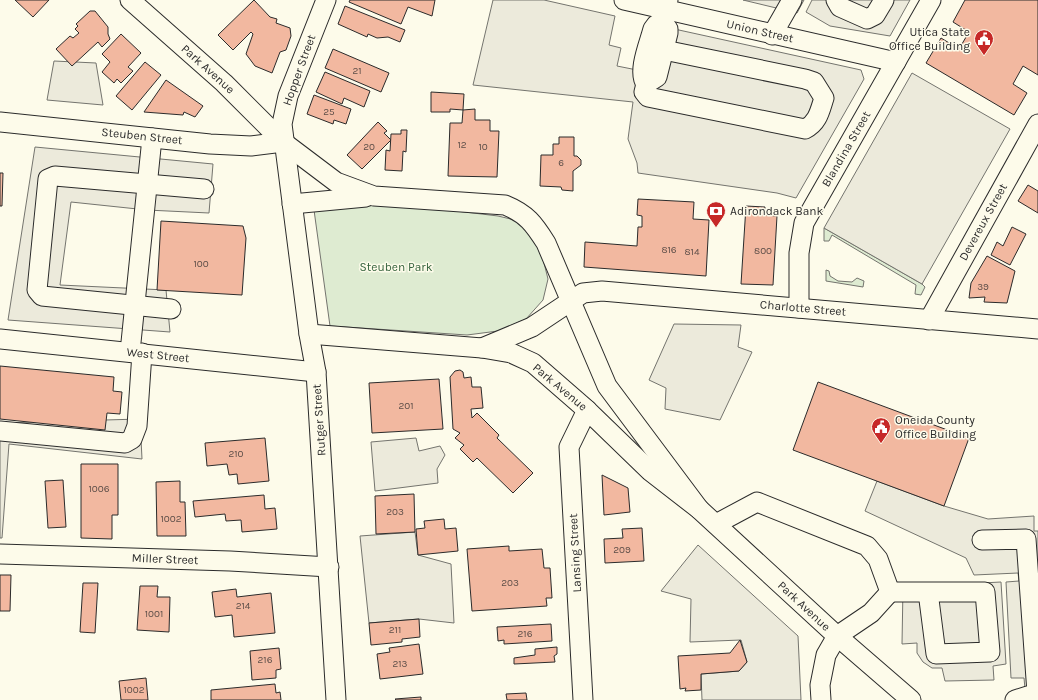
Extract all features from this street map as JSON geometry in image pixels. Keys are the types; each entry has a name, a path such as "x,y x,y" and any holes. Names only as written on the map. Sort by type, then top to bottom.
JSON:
{"street":[{"name":"Park Avenue","path":"130,0 224,83 284,142"},
{"name":"Hopper Street","path":"284,142 282,124 288,96 326,0"},
{"name":"Union Street","path":"624,0 772,35 896,62"},
{"path":"772,35 792,0"},
{"path":"836,0 840,7 867,20 876,15 884,0"},
{"name":"Blandina Street","path":"799,308 799,253 804,223 931,0"},
{"path":"664,10 668,28 664,50 657,77 646,84 644,92 648,97 805,129 810,127 818,118 824,98 814,82 664,50"},
{"path":"646,84 642,79 642,71 653,29 664,10"},
{"name":"Steuben Street","path":"0,122 152,138 251,146 284,142"},
{"name":"Devereux Street","path":"929,320 1038,124"},
{"path":"0,431 125,443 132,439 137,426 134,306 152,138"},
{"path":"284,142 336,182 374,196"},
{"name":"Rutger Street","path":"284,142 309,334 316,372 336,700"},
{"path":"171,309 42,296 37,290 48,179 55,176 204,189"},
{"path":"292,204 374,196 504,205 518,210 533,223 546,243 570,300 532,328 482,348 309,334"},
{"name":"Charlotte Street","path":"570,300 583,293 602,291 1038,329"},
{"name":"Park Avenue","path":"570,300 607,386 699,509"},
{"name":"West Street","path":"0,339 316,372"},
{"name":"Park Avenue","path":"482,348 511,353 533,363 587,410 650,471 699,509 837,636 911,700"},
{"name":"Lansing Street","path":"584,700 569,447 587,410"},
{"path":"716,524 757,502 867,546 878,560 890,592"},
{"path":"982,540 1026,539 1034,588 1037,697 1015,700"},
{"name":"Miller Street","path":"0,554 230,561 329,567"},
{"path":"821,700 820,685 826,655 837,636 871,613 890,592 928,592"}],"green space":[{"name":"Steuben Park","path":"355,204 398,204 498,216 519,221 531,234 543,259 548,279 543,300 526,319 498,331 467,335 330,326 314,210"},
{"path":"824,228 922,284 925,287 921,295 915,294 916,285 832,235 829,241 824,241"},
{"path":"826,270 829,271 830,276 838,281 852,282 857,278 864,281 863,287 826,281"}],"shaded area":[{"path":"493,0 544,0 615,16 609,45 621,48 617,66 637,70 647,23 861,70 864,79 796,198 777,193 638,173 637,163 628,139 633,102 473,85"},
{"path":"743,0 804,0 797,13"},
{"path":"812,0 910,0 890,36 830,26 806,12"},
{"path":"54,61 96,63 103,105 47,100"},
{"path":"912,73 1010,129 922,284 824,228"},
{"path":"35,147 213,164 209,213 147,210 71,202 60,285 166,290 170,332 8,320"},
{"path":"674,324 741,325 738,347 752,352 720,420 665,409 666,388 649,380"},
{"path":"140,419 142,459 9,444 2,538 0,538 0,423"},
{"path":"416,438 419,451 440,446 445,455 437,469 438,483 375,491 371,442"},
{"path":"877,481 944,506 988,519 1034,516 1034,531 1038,531 1038,581 1026,700 1024,678 1011,678 1006,582 1019,581 1018,573 974,575 966,558 865,511"},
{"path":"415,532 418,555 451,564 454,623 419,619 369,623 360,536"},
{"path":"698,545 798,636 801,700 702,700 701,674 739,671 747,662 741,640 690,642 691,599 661,591"},
{"path":"1001,582 1006,664 993,666 994,680 945,681 942,668 932,668 923,662 917,653 917,643 902,644 903,587"}],"building":[{"path":"15,0 49,0 33,17"},
{"path":"254,0 270,17 277,19 276,23 290,28 291,36 286,50 280,52 272,73 255,66 246,54 253,34 251,32 233,50 218,35"},
{"path":"350,0 435,0 432,16 408,7 401,24 349,2"},
{"name":"Utica State Office Building","path":"965,0 1038,0 1038,75 1023,66 1013,84 1027,93 1014,115 926,63 941,38 959,49 969,32 953,22"},
{"path":"345,6 405,30 400,42 388,37 377,38 368,34 367,37 338,24"},
{"path":"90,11 95,11 108,27 110,39 102,47 98,42 72,66 56,49 70,36 73,38 79,33 75,29 78,26 76,24"},
{"path":"121,34 141,53 128,67 133,71 121,83 117,79 114,83 102,72 110,62 102,54"},
{"path":"333,49 389,73 381,92 325,68"},
{"path":"145,62 161,75 132,110 116,96"},
{"path":"325,72 370,91 364,107 344,98 342,104 316,92"},
{"path":"166,80 203,106 195,117 184,112 183,115 144,112"},
{"path":"431,92 464,94 463,110 450,109 450,112 431,112"},
{"path":"314,95 351,109 346,124 334,120 333,124 307,114"},
{"path":"475,109 475,120 490,120 490,131 499,131 497,177 448,176 450,123 462,123 463,110"},
{"path":"378,122 387,131 384,133 391,140 362,169 347,155"},
{"path":"401,130 407,130 406,152 403,151 402,171 385,170 386,150 390,151 391,134 401,134"},
{"path":"559,137 574,137 574,156 577,156 581,160 581,165 573,171 573,191 562,190 561,187 540,186 541,155 553,155 553,144 559,144"},
{"path":"0,173 3,173 2,206 0,206"},
{"path":"1028,185 1038,191 1038,213 1018,201"},
{"path":"638,199 694,202 693,219 709,220 706,276 584,267 585,242 637,246 638,227 642,227 642,216 637,215"},
{"path":"746,206 765,207 764,215 777,216 773,285 741,284"},
{"path":"161,221 243,226 246,238 242,295 157,290"},
{"path":"1012,227 1026,234 1010,265 991,255 997,242 1003,246"},
{"path":"987,256 1015,271 1007,303 984,302 985,297 969,298 971,283"},
{"path":"0,366 114,377 113,391 122,392 120,414 107,413 105,430 0,419"},
{"path":"460,370 463,372 464,378 471,377 472,387 481,387 483,408 471,409 472,418 477,413 499,435 497,438 533,473 513,493 477,458 473,462 460,449 464,445 455,438 460,433 453,429 450,377 455,371"},
{"path":"439,379 443,429 372,433 369,383"},
{"name":"Oneida County Office Building","path":"818,382 969,438 944,506 793,450"},
{"path":"265,438 269,481 238,484 237,474 229,475 227,464 207,466 205,443"},
{"path":"81,464 118,464 118,515 112,515 112,539 81,538"},
{"path":"602,475 628,488 630,512 604,515"},
{"path":"63,480 66,527 48,528 45,481"},
{"path":"180,481 180,502 185,502 186,536 157,536 156,482"},
{"path":"414,494 415,532 376,534 375,496"},
{"path":"264,495 265,509 275,508 277,529 242,532 241,520 226,521 225,514 195,517 193,501"},
{"path":"444,519 445,529 456,528 458,551 418,555 416,529 425,528 424,521"},
{"path":"642,528 644,561 605,563 604,539 623,538 622,529"},
{"path":"509,546 509,551 542,549 544,568 550,568 552,598 546,598 547,606 472,611 467,549"},
{"path":"0,575 11,575 10,611 0,611"},
{"path":"83,583 98,583 95,633 80,632"},
{"path":"140,586 158,586 157,597 170,597 169,632 137,630"},
{"path":"236,589 237,597 271,593 275,633 234,637 232,615 215,617 212,592"},
{"path":"419,619 420,637 402,639 402,642 371,645 369,623"},
{"path":"551,624 552,641 504,644 504,640 498,641 497,627"},
{"path":"740,640 747,662 739,671 701,674 701,690 685,691 686,688 680,689 678,656 730,653"},
{"path":"419,644 423,674 380,679 377,654 390,652 389,648"},
{"path":"557,647 557,654 554,656 555,662 514,664 514,658 535,655 535,649"},
{"path":"279,648 281,669 276,670 276,678 252,680 250,651"},
{"path":"146,678 148,700 121,700 119,681"},
{"path":"275,684 276,693 280,692 281,700 211,700 211,690"},
{"path":"526,693 527,700 507,700 506,694"},
{"path":"421,697 421,700 395,699"}],"place":[{"name":"Utica State Office Building","path":"984,56"},
{"name":"Adirondack Bank","path":"716,228"},
{"name":"Oneida County Office Building","path":"881,444"}]}
